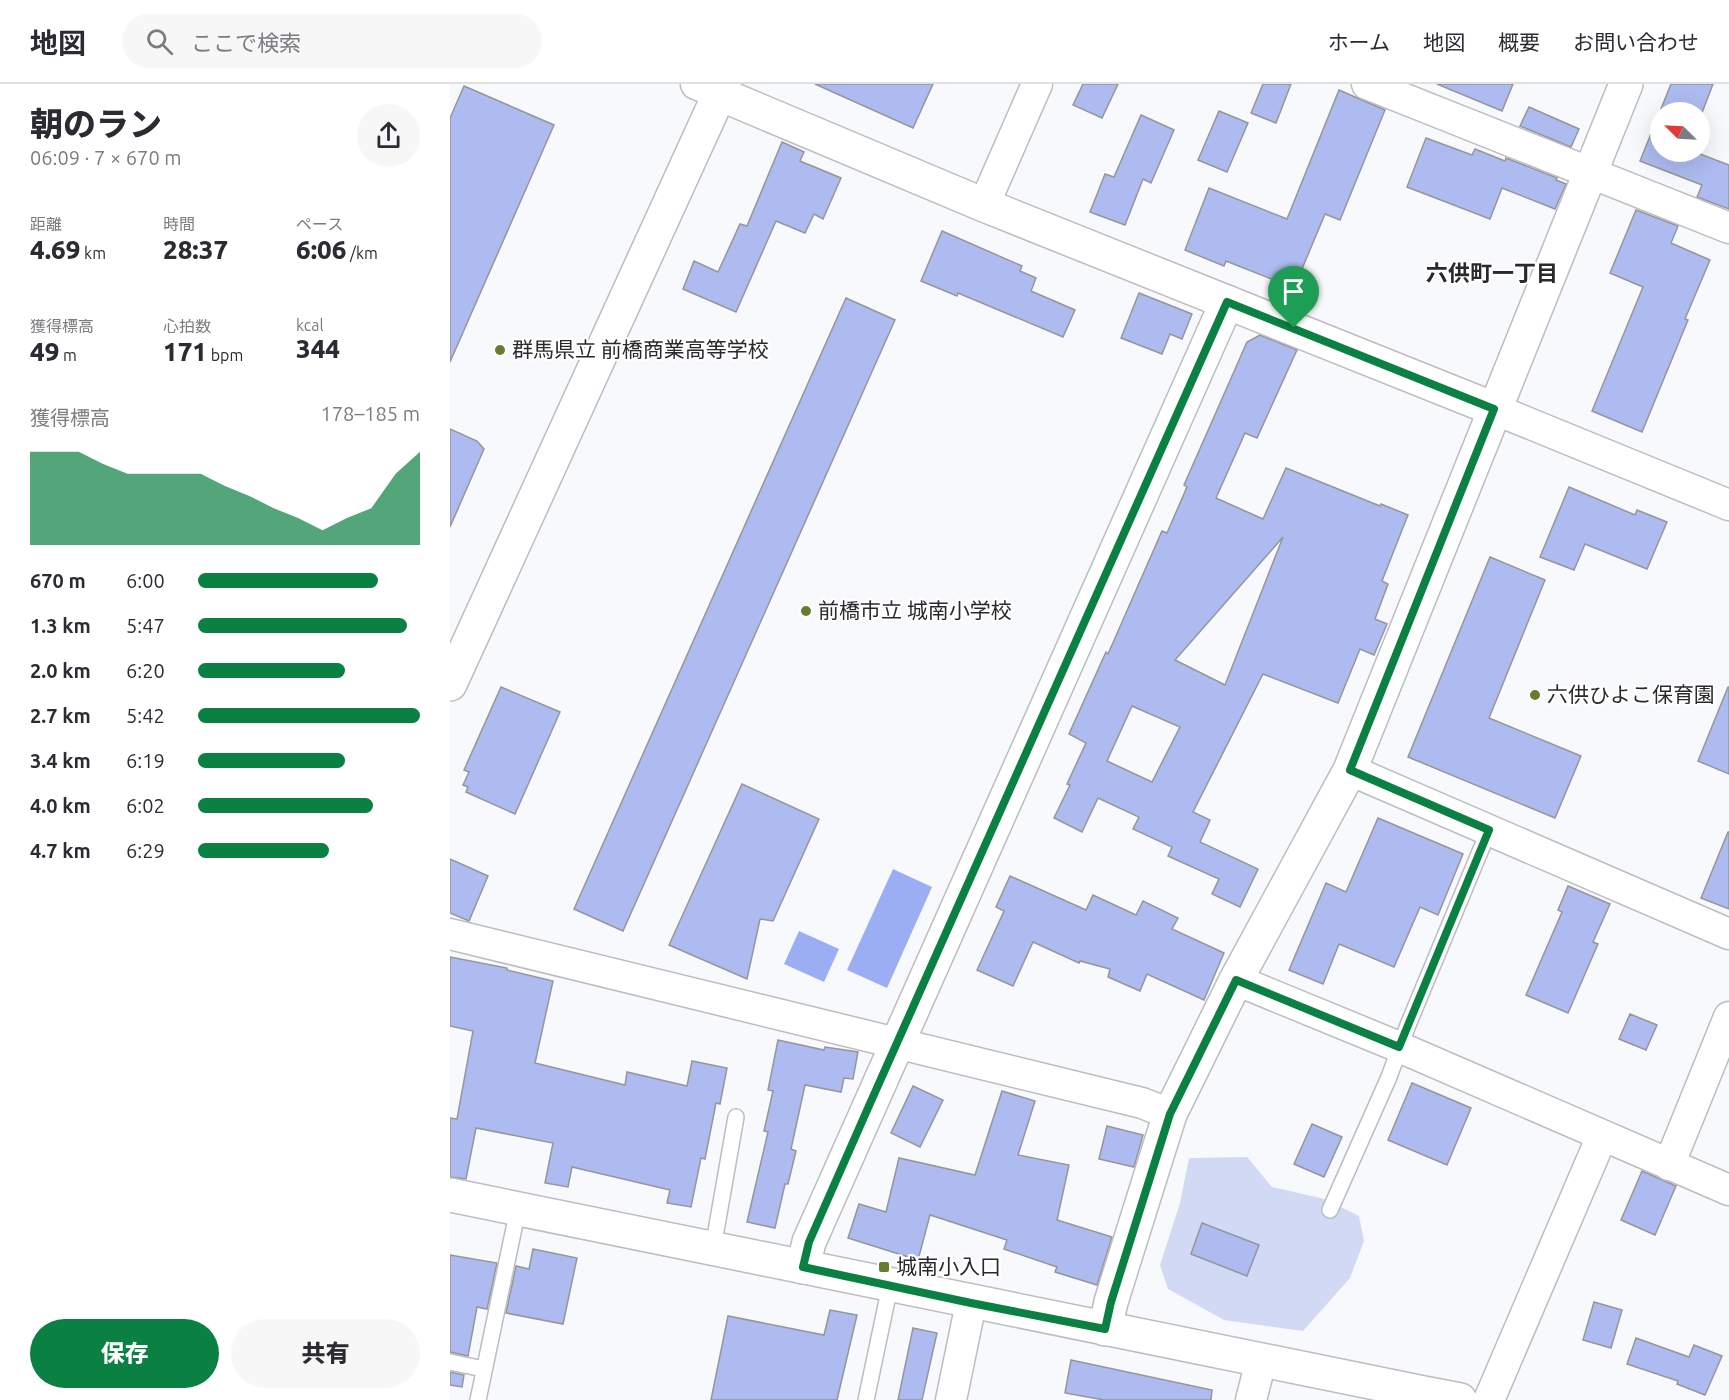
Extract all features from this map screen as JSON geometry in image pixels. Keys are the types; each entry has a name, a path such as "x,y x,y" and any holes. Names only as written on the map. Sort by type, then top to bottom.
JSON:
{"street":[{"path":"984,206 1037,84"},
{"path":"1367,84 1729,228"},
{"path":"1105,1329 1111,1302 1170,1114 1236,980 1350,770 1626,84"},
{"path":"450,684 714,87 984,206 1729,505"},
{"path":"803,1267 809,1242 1227,302"},
{"path":"1350,770 1729,934"},
{"path":"450,934 1142,1103 1170,1114"},
{"path":"1236,980 1399,1047 1669,1166 1729,1190"},
{"path":"1669,1166 1729,1017"},
{"path":"1489,1400 1602,1136"},
{"path":"450,1195 971,1303 1460,1400"},
{"path":"951,1400 971,1303"},
{"path":"1251,1400 1261,1361"}],"lane":[{"path":"1330,1210 1389,1077 1399,1047 1489,830"},
{"path":"713,1248 736,1117"},
{"path":"478,1400 518,1209"},
{"path":"866,1400 890,1286"},
{"path":"450,1362 484,1369"}],"shaded area":[{"path":"1247,1157 1272,1187 1325,1199 1359,1216 1364,1241 1350,1278 1303,1331 1224,1320 1168,1289 1160,1265 1180,1203 1189,1158"}],"water":[{"path":"893,869 932,887 887,988 847,970"},
{"path":"799,931 839,949 824,982 784,964"}],"building":[{"path":"815,84 933,84 913,128"},
{"path":"1083,84 1118,84 1102,118 1073,105"},
{"path":"1263,84 1291,84 1276,123 1251,113"},
{"path":"1437,84 1513,84 1502,111"},
{"path":"1671,84 1713,84 1706,102 1664,102"},
{"path":"464,86 554,125 450,362 450,118"},
{"path":"1339,90 1385,110 1340,220 1325,214 1294,288 1226,261 1224,266 1185,250 1209,188 1287,219"},
{"path":"1529,107 1579,129 1571,147 1520,126"},
{"path":"1219,111 1248,123 1227,172 1198,160"},
{"path":"1141,115 1174,130 1151,183 1143,179 1125,225 1090,212 1105,174 1114,177"},
{"path":"1650,136 1650,162 1710,162 1710,158 1729,165 1729,209 1697,197 1702,185 1640,161"},
{"path":"1426,138 1472,155 1475,149 1505,161 1506,158 1557,178 1556,180 1566,184 1555,209 1502,188 1490,219 1407,187"},
{"path":"782,142 804,152 800,161 841,178 823,219 814,214 805,233 776,221 736,312 683,289 694,261 718,272 740,224 747,226"},
{"path":"1636,210 1678,226 1671,243 1710,260 1642,432 1592,411 1643,287 1610,273"},
{"path":"942,231 1022,266 1020,271 1036,278 1031,291 1075,310 1063,337 958,293 957,296 921,281"},
{"path":"1139,293 1192,314 1182,339 1170,334 1162,354 1121,338"},
{"path":"846,298 895,320 623,931 574,909"},
{"path":"1260,335 1297,350 1257,438 1245,433 1216,498 1263,519 1286,468 1408,515 1382,581 1388,584 1375,619 1387,624 1374,655 1360,649 1338,703 1263,674 1193,812 1210,820 1200,842 1258,869 1240,907 1212,894 1219,879 1168,856 1172,847 1133,829 1139,817 1098,798 1082,832 1054,818 1086,743 1069,734 1106,652 1108,654 1162,531 1167,533 1187,487 1184,485 1247,342","holes":["1283,537 1225,685 1175,660","1132,706 1180,727 1152,782 1107,761"]},
{"path":"450,429 477,441 484,449 450,527"},
{"path":"1569,487 1635,515 1637,510 1667,522 1647,569 1585,544 1574,570 1540,557"},
{"path":"1490,557 1545,580 1489,718 1581,756 1555,818 1408,757"},
{"path":"501,687 560,712 515,814 466,792 468,787 463,785 469,772 464,770"},
{"path":"1729,687 1729,774 1698,761"},
{"path":"742,784 819,819 773,921 760,919 747,979 669,945"},
{"path":"1378,818 1463,854 1438,915 1420,907 1394,967 1339,944 1323,984 1289,970 1326,883 1346,892"},
{"path":"1729,832 1729,909 1701,898"},
{"path":"450,859 488,876 469,921 450,913"},
{"path":"1010,876 1086,910 1093,895 1136,915 1143,901 1178,918 1172,929 1224,953 1204,1000 1147,974 1140,991 1108,977 1110,969 1080,961 1079,963 1033,942 1013,986 977,970 1004,911 996,907"},
{"path":"1568,886 1610,904 1593,942 1598,944 1568,1013 1526,995 1562,912 1558,910"},
{"path":"450,957 507,968 507,970 553,981 535,1063 625,1085 627,1072 687,1086 692,1061 727,1068 720,1104 716,1103 705,1159 701,1158 691,1207 667,1203 670,1190 572,1167 568,1187 545,1183 553,1143 476,1128 466,1179 450,1177 450,1118 457,1119 473,1031 450,1026"},
{"path":"1630,1014 1657,1025 1646,1050 1619,1039"},
{"path":"778,1040 824,1050 825,1047 858,1052 853,1079 844,1078 841,1092 805,1085 791,1149 796,1151 788,1184 785,1184 775,1228 747,1222 768,1132 764,1131 773,1091 768,1090"},
{"path":"1412,1083 1471,1108 1447,1165 1388,1140"},
{"path":"913,1086 943,1100 920,1147 891,1133"},
{"path":"1002,1091 1035,1101 1018,1155 1069,1165 1057,1220 1112,1237 1097,1285 1055,1272 1057,1267 1004,1249 1007,1240 930,1215 918,1260 848,1238 859,1204 886,1212 899,1158 975,1175"},
{"path":"1312,1124 1342,1137 1324,1177 1294,1164"},
{"path":"1107,1126 1143,1135 1134,1167 1099,1159"},
{"path":"1642,1171 1676,1186 1655,1235 1621,1220"},
{"path":"1202,1223 1259,1245 1247,1276 1191,1254"},
{"path":"533,1249 577,1258 563,1324 506,1313 516,1266 529,1269"},
{"path":"450,1255 497,1263 487,1309 477,1307 468,1356 450,1352"},
{"path":"1594,1302 1622,1310 1611,1348 1583,1340"},
{"path":"830,1310 857,1315 837,1400 711,1400 728,1316 824,1335"},
{"path":"913,1328 937,1333 922,1400 898,1400"},
{"path":"1636,1338 1689,1357 1694,1345 1722,1356 1705,1395 1677,1384 1678,1381 1627,1364"},
{"path":"1071,1360 1212,1390 1211,1400 1104,1400 1065,1393"},
{"path":"450,1372 464,1375 462,1387 450,1385"}],"place":[{"name":"群馬県立 前橋商業高等学校","path":"500,350"},
{"name":"前橋市立 城南小学校","path":"806,611"},
{"name":"六供ひよこ保育園","path":"1535,695"},
{"name":"城南小入口","path":"884,1267"}],"district":[{"name":"六供町一丁目","path":"1492,273"}],"route":[{"path":"1227,302 1294,328 1494,409 1350,770 1489,830 1399,1047 1236,980 1170,1114 1111,1302 1105,1329 803,1267 809,1242 1227,302"}]}
